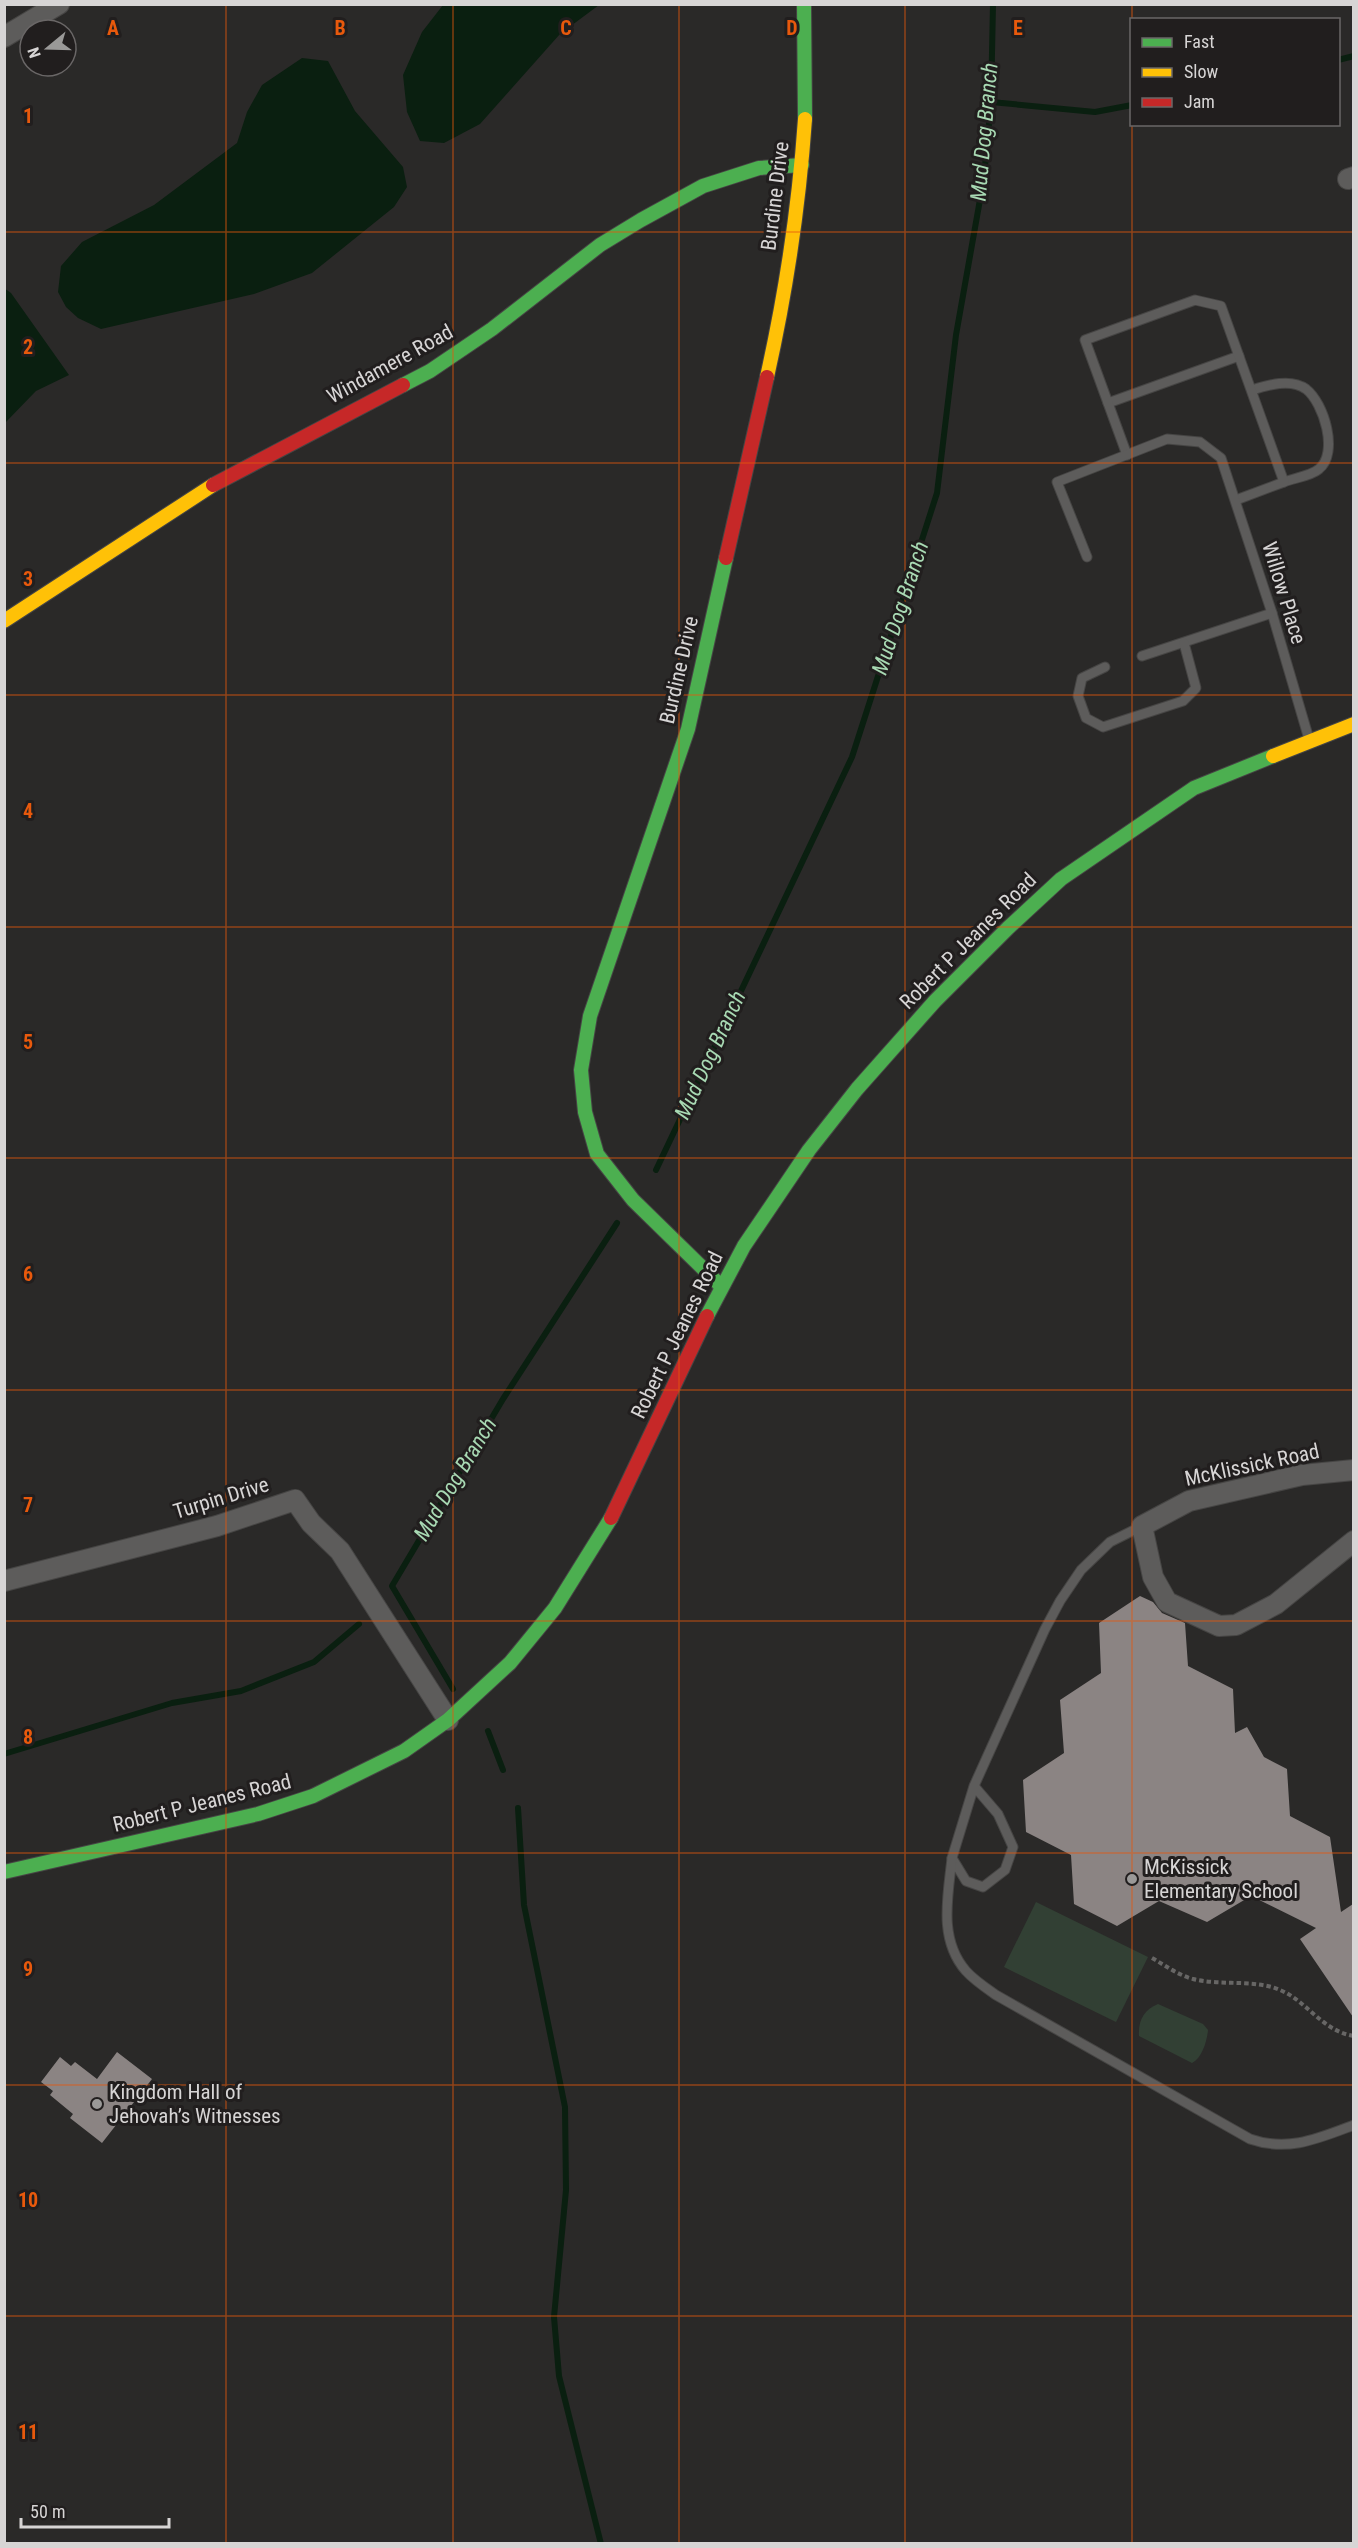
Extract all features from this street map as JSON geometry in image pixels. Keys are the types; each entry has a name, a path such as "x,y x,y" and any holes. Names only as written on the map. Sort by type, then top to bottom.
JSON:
{"street":[{"path":"4,37 59,4"},
{"name":"Burdine Drive","path":"721,1286 633,1200 597,1154 585,1112 581,1070 590,1016 688,729 778,328 802,165 806,111 804,4"},
{"name":"Windamere Road","path":"4,621 215,483 430,370 492,329 600,245 641,220 703,186 759,168 802,165"},
{"name":"Robert P Jeanes Road","path":"4,1872 258,1814 313,1796 404,1751 447,1720 510,1663 555,1608 621,1500 721,1286 744,1246 809,1150 857,1089 935,1001 1061,879 1194,788 1353,724"},
{"name":"McKlissick Road","path":"1142,1527 1189,1501 1302,1475 1353,1470"},
{"name":"Turpin Drive","path":"4,1581 217,1526 295,1500 311,1523 339,1551 447,1720"},
{"path":"1142,1527 1153,1577 1167,1602 1220,1626 1236,1625 1276,1604 1353,1541"}],"lane":[{"path":"1088,557 1057,482 1127,455 1085,340 1195,300 1221,306 1284,482"},
{"path":"1108,403 1239,356"},
{"path":"1236,500 1319,469 1328,457 1330,443 1326,429 1317,405 1306,389 1289,383 1270,384 1252,390"},
{"name":"Willow Place","path":"1127,455 1167,439 1200,442 1221,458 1272,613 1310,740"},
{"path":"1142,656 1272,613"},
{"path":"1105,668 1082,678 1077,696 1086,718 1103,727 1183,701 1196,688 1184,643"},
{"path":"1142,1527 1110,1542 1081,1570 1060,1601 974,1786 952,1858 945,1917 953,1950 966,1972 996,1995 1250,2139 1268,2145 1289,2146 1353,2124"},
{"path":"952,1858 966,1881 983,1887 1005,1870 1013,1847 998,1814 974,1786"}],"path":[{"path":"1152,1958 1182,1976 1195,1980 1277,1988 1327,2025 1341,2033 1353,2036"}],"shaded area":[{"path":"443,5 599,5 560,34 480,124 444,143 420,141 407,112 403,75 422,32"},
{"path":"302,58 328,61 355,111 403,167 407,187 394,207 312,273 254,294 101,329 78,318 66,307 58,292 61,266 82,242 154,205 237,143 247,112 262,85"},
{"path":"4,288 11,293 69,375 36,391 5,423"},
{"path":"1036,1902 1148,1957 1116,2022 1004,1967"},
{"path":"1158,2004 1203,2024 1208,2030 1205,2044 1196,2061 1192,2063 1139,2036 1143,2016"}],"building":[{"path":"1140,1596 1153,1602 1162,1613 1185,1623 1188,1666 1233,1689 1235,1733 1247,1727 1264,1757 1287,1769 1290,1816 1330,1837 1341,1912 1353,1904 1353,2017 1300,1939 1316,1928 1251,1896 1207,1922 1159,1901 1117,1926 1074,1904 1071,1855 1026,1832 1023,1780 1064,1753 1060,1700 1101,1673 1099,1623"},
{"name":"Kingdom Hall of Jehovah’s Witnesses","path":"117,2052 152,2079 102,2143 70,2118 73,2114 50,2095 53,2091 41,2082 60,2057 71,2066 75,2062 97,2079"}],"waterway":[{"name":"Mud Dog Branch","path":"656,1170 852,757 937,493 956,335 984,177 991,102 993,4"},
{"path":"1340,60 1354,56"},
{"path":"991,102 1095,112 1130,105"},
{"name":"Mud Dog Branch","path":"453,1689 392,1586 503,1399 617,1223"},
{"name":"Mud Dog Branch","path":"4,1754 172,1703 241,1691 314,1662 359,1624"},
{"path":"488,1731 503,1770"},
{"path":"518,1808 524,1905 565,2107 566,2190 554,2317 559,2376 601,2544"}],"traffic: fast":[{"path":"804,4 805,119"},
{"path":"403,385 430,371 492,329 600,245 641,220 703,186 759,168 802,165"},
{"path":"721,1286 633,1200 597,1154 585,1112 581,1070 590,1016 688,729 726,558"},
{"path":"707,1316 744,1246 809,1150 857,1089 935,1001 1008,928 1061,879 1194,788 1273,756"},
{"path":"4,1872 258,1814 313,1796 404,1751 448,1720 510,1663 555,1608 611,1518"}],"traffic: slow":[{"path":"767,377 791,249 805,119"},
{"path":"4,621 213,485"},
{"path":"1273,756 1354,724"}],"traffic: jam":[{"path":"726,558 767,377"},
{"path":"213,485 403,385"},
{"path":"611,1518 707,1316"}],"place":[{"name":"McKissick Elementary School","path":"1132,1879"},
{"name":"Kingdom Hall of Jehovah’s Witnesses","path":"97,2104"}]}
